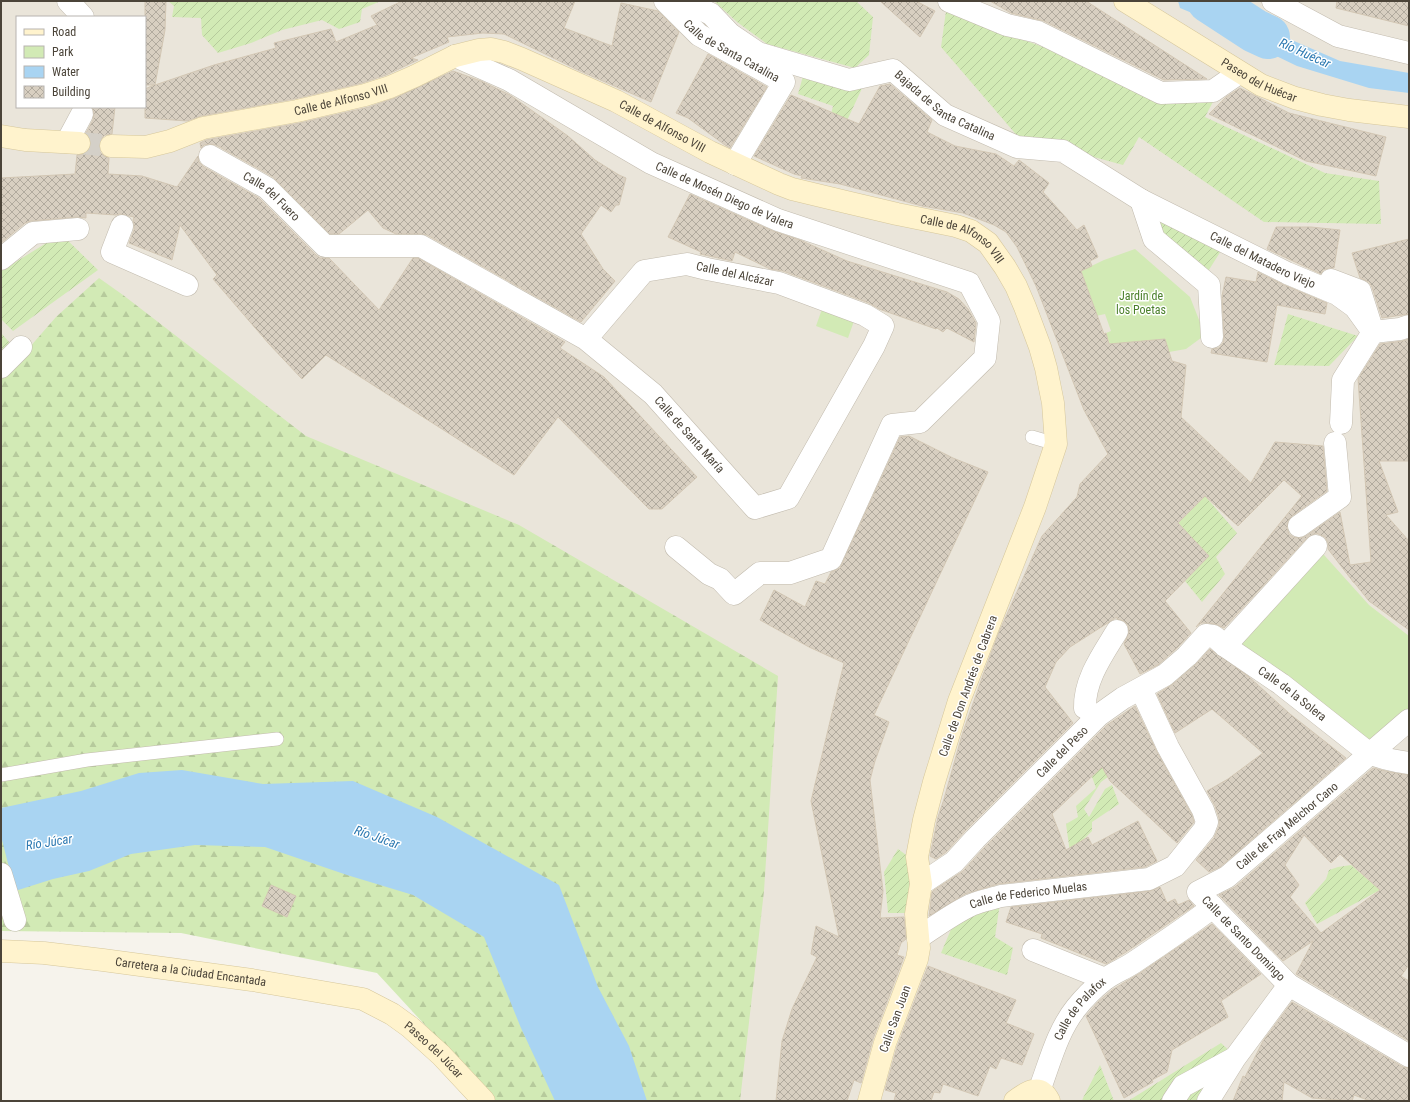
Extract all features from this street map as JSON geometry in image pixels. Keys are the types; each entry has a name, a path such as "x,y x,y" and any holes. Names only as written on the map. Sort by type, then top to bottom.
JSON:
{"street":[{"path":"68,1 82,16"},
{"name":"Calle de Santa Catalina","path":"665,1 699,35 784,82 735,164"},
{"name":"Bajada de Santa Catalina","path":"684,1 710,14 730,34 758,53 849,80 893,70 945,115 1016,147 1063,151 1141,200"},
{"path":"949,1 1007,25 1038,32 1161,93 1213,91 1239,72"},
{"name":"Paseo del Huécar","path":"1125,1 1261,85 1295,98 1322,105 1349,110 1409,117"},
{"path":"1273,1 1338,36 1409,53"},
{"name":"Calle de Alfonso VIII","path":"111,146 146,147 170,141 203,128 297,111 365,95 415,76 455,56 479,50 491,49 504,52 616,101 735,164 792,189 897,214 956,226 971,231 988,243 1016,286 1026,307 1040,347 1053,403 1054,453"},
{"name":"Calle de Mosén Diego de Valera","path":"455,56 509,80 651,162 778,220 969,283 988,322 985,358 920,422 892,425 831,560 790,573 760,573 734,594 720,579 709,574 676,547"},
{"path":"1,136 25,140 73,143 82,114"},
{"name":"Calle del Fuero","path":"210,156 268,188 325,246 421,246"},
{"path":"1141,200 1154,239 1209,284 1212,337"},
{"name":"Calle del Matadero Viejo","path":"1141,200 1287,273 1337,294 1355,307 1374,332"},
{"path":"122,226 112,252 187,285"},
{"path":"1,259 33,232 78,229"},
{"name":"Calle de Santa María","path":"421,246 586,339 653,394 755,508 788,498 874,346 883,326"},
{"name":"Calle del Alcázar","path":"586,339 644,271 687,264 779,283 865,315 883,326"},
{"name":"Calle del Matadero Viejo","path":"1289,264 1360,291 1374,332"},
{"path":"1299,526 1340,497 1338,433 1344,380 1374,332 1400,329 1409,326"},
{"path":"1,367 21,347"},
{"name":"Calle de Don Andrés de Cabrera","path":"918,938 916,914 921,884 917,857 924,820 940,760 959,701 1025,533 1054,453"},
{"name":"Calle del Peso","path":"921,884 954,862 975,839 1099,715 1123,698 1165,676 1187,656 1204,636 1206,635 1219,641 1316,546"},
{"path":"1085,708 1085,700 1092,676 1116,631"},
{"name":"Calle de la Solera","path":"1219,641 1281,684 1371,754"},
{"name":"Calle de Federico Muelas","path":"918,938 971,906 1001,896 1149,879 1175,866 1204,830 1207,822 1193,788 1165,749 1141,689"},
{"name":"Calle de Fray Melchor Cano","path":"1105,979 1132,964 1188,926 1205,900 1227,877 1409,720"},
{"path":"1371,754 1409,763"},
{"path":"1,874 15,920"},
{"name":"Calle de Santo Domingo","path":"1205,900 1289,985 1409,1056"},
{"name":"Calle San Juan","path":"869,1101 885,1043 917,959 919,948 918,938"},
{"name":"Calle de Palafox","path":"1015,1101 1029,1092 1044,1096 1053,1051 1063,1028 1076,1008 1105,979 1033,950"},
{"name":"Carretera a la Ciudad Encantada","path":"1,951 44,953 252,980 345,995 363,999 378,1006"},
{"path":"1208,1101 1235,1058 1289,985"},
{"name":"Paseo del Júcar","path":"378,1006 410,1027 426,1041 484,1101"},
{"path":"1173,1101 1183,1086 1235,1058"}],"lane":[{"path":"1032,438 1054,453"},
{"path":"1,775 87,760 277,738"}],"shaded area":[{"path":"1,1 1409,1 1409,1101 702,1101 1,467"}],"green space":[{"path":"168,1 381,1 362,9 360,22 339,29 322,20 282,30 251,43 218,53 202,35 201,18 172,17 174,6"},
{"path":"714,1 856,1 873,17 869,55 855,68 767,44 737,22"},
{"path":"946,11 1094,66 1216,96 1205,117 1325,173 1379,181 1381,224 1264,222 1139,137 1123,165 1019,138 941,47"},
{"path":"803,76 865,82 837,142 825,139 833,106 798,94"},
{"path":"1159,218 1224,246 1207,273 1157,234"},
{"path":"61,234 98,270 13,331 1,319 1,271"},
{"name":"Jardín de los Poetas","path":"1135,249 1190,297 1205,335 1186,349 1169,352 1165,339 1143,341 1117,366 1106,333 1111,331 1105,314 1096,316 1081,271 1104,260"},
{"path":"99,278 306,436 519,525 778,676 764,891 740,1101 495,1101 377,973 181,933 1,931 1,380 56,317"},
{"path":"822,309 854,321 848,338 816,326"},
{"path":"1288,314 1358,336 1329,366 1274,365"},
{"path":"1,333 10,343 1,356"},
{"path":"1205,496 1237,533 1216,557 1225,574 1202,602 1185,581 1209,556 1178,523"},
{"path":"1316,546 1369,605 1409,636 1409,720 1371,754 1225,646"},
{"path":"1123,751 1131,760 1101,782 1084,809 1089,817 1105,789 1112,785 1119,804 1092,822 1092,831 1070,853 1066,824 1078,817 1076,806 1096,788 1091,774"},
{"path":"898,849 913,860 906,913 888,913 884,872"},
{"path":"1351,865 1380,890 1317,924 1305,903 1326,879 1329,870"},
{"path":"1001,896 995,937 1013,948 1007,975 941,953 952,927"},
{"path":"1221,1043 1233,1054 1169,1101 1128,1101"},
{"path":"1100,1065 1114,1101 1082,1101 1083,1098"},
{"path":"1225,1067 1203,1101 1179,1101"}],"water":[{"path":"1178,1 1203,1 1192,13 1180,8"},
{"path":"1223,1 1226,1 1262,27 1340,61 1409,73 1409,93 1369,88 1297,66 1237,37 1204,15"},
{"name":"Río Júcar","path":"182,770 263,784 353,781 437,817 559,885 598,987 629,1046 647,1101 555,1101 521,1028 484,937 413,895 347,875 265,847 195,845 131,854 89,871 53,879 15,891 1,836 1,808 81,791 139,773"}],"building":[{"path":"145,1 166,1 165,30 155,85 214,65 276,48 274,43 331,29 336,42 377,25 371,16 402,1 575,1 564,28 612,46 621,3 658,11 679,32 651,102 580,71 504,34 483,33 447,37 449,42 411,58 418,60 386,75 362,83 294,99 201,116 187,121 145,118 146,89 154,85 146,85"},
{"path":"880,1 916,1 935,11 920,37"},
{"path":"990,1 1086,1 1207,79 1164,80 1044,21 1011,13"},
{"path":"1337,1 1409,1 1409,26 1336,8"},
{"path":"708,54 767,87 730,148 688,118 676,113"},
{"path":"453,71 481,81 510,95 568,136 595,160 626,178 619,205 616,205 611,212 601,205 581,234 603,269 615,281 581,322 427,235 396,234 383,228 368,210 339,234 330,234 273,177 216,145 204,145 201,148 200,143 206,140 300,123 369,107 395,98"},
{"path":"890,84 932,120 927,132 955,146 996,154 1014,166 1019,160 1049,183 1043,192 1077,230 1084,225 1098,257 1090,261 1092,266 1081,271 1109,344 1165,339 1172,361 1186,365 1181,417 1251,483 1275,442 1323,446 1327,491 1292,516 1288,521 1287,528 1289,534 1293,537 1301,538 1340,512 1350,565 1371,562 1358,379 1380,344 1409,339 1409,461 1379,461 1398,512 1386,515 1409,541 1409,630 1369,601 1328,549 1328,543 1325,537 1316,533 1307,538 1224,628 1208,623 1201,623 1196,627 1302,496 1284,480 1238,526 1205,496 1178,523 1209,556 1165,601 1191,633 1158,665 1140,674 1124,644 1129,632 1128,625 1124,621 1117,619 1117,617 1070,647 1056,662 1045,687 1073,723 946,852 936,859 930,856 938,817 962,735 999,632 1042,536 1077,497 1080,484 1108,454 1084,410 1036,286 1017,247 1006,232 994,225 963,213 922,206 840,184 801,178 802,176 794,174 754,156 791,95 859,124 880,86"},
{"path":"1240,88 1289,113 1386,137 1376,176 1306,161 1209,114 1226,97"},
{"path":"92,108 115,108 112,134 105,135 101,139 99,145 100,152 109,158 108,174 142,176 177,187 198,156 199,162 204,167 259,198 316,255 320,258 329,258 379,310 413,258 418,258 565,342 560,348 604,377 697,477 662,509 649,509 558,417 514,475 326,355 302,379 269,344 213,279 217,275 180,225 172,260 129,243 134,230 134,217 120,214 86,213 86,218 77,217 31,221 25,223 1,243 1,178 75,174 77,155 85,154 89,150 91,144 90,138 86,133 93,120 94,113"},
{"path":"690,194 773,231 800,240 847,261 947,292 959,299 968,309 976,323 974,342 947,328 943,332 937,328 936,329 879,309 869,303 783,271 770,269 735,252 732,261 700,254 701,252 668,237"},
{"path":"1276,227 1311,227 1340,230 1334,268 1323,270 1321,274 1267,249"},
{"path":"1409,239 1409,314 1382,318 1372,287 1369,282 1360,278 1352,253"},
{"path":"1258,272 1327,303 1325,314 1277,305 1267,362 1211,353 1212,349 1219,348 1223,343 1222,296 1226,277 1256,282"},
{"path":"909,436 953,458 988,472 874,715 889,722 870,780 883,891 880,918 904,917 906,939 901,943 897,955 904,957 873,1039 861,1083 854,1080 847,1101 776,1101 782,1041 792,1009 817,957 811,954 816,926 839,937 811,801 844,663 809,647 760,620 774,590 805,607 816,581 825,584 831,572 840,568 900,437"},
{"path":"1210,649 1248,676 1290,714 1346,758 1220,867 1209,872 1196,860 1214,838 1219,826 1219,818 1215,806 1207,791 1228,779 1263,753 1212,709 1175,733 1157,694 1173,684 1195,665"},
{"path":"1135,706 1157,752 1192,815 1194,822 1177,843 1110,781 1102,767 1052,814 1066,850 1088,837 1092,845 1138,821 1157,861 1145,867 998,884 965,894 929,916 932,892 963,871 1107,725"},
{"path":"1373,768 1409,775 1409,965 1401,976 1409,981 1409,1041 1296,974 1313,941 1283,961 1219,895 1235,887","holes":["1304,835 1331,863 1340,854 1380,890 1321,933 1290,897 1299,885 1285,865"]},
{"path":"271,885 296,896 287,917 262,906"},
{"path":"1160,887 1167,903 1175,899 1178,905 1189,900 1194,906 1106,964 1041,938 1042,934 1006,922 1011,907 1150,891"},
{"path":"1212,924 1261,974 1221,1001 1228,1017 1172,1050 1167,1072 1152,1080 1153,1082 1124,1098 1086,1016 1098,1002 1112,990 1140,973"},
{"path":"928,966 1016,1000 1006,1023 1034,1034 1022,1065 1001,1058 996,1069 990,1066 978,1096 943,1084 940,1093 934,1092 931,1101 894,1101 896,1093 885,1090 897,1047"},
{"path":"1292,1002 1403,1067 1409,1068 1409,1101 1370,1101 1354,1095 1352,1101 1312,1098 1284,1082 1282,1101 1233,1101 1243,1076 1245,1077 1263,1041"}],"waterway":[{"name":"Río Huécar","path":"1209,1 1255,31 1268,37"}],"tunnel":[{"path":"79,143 111,146"}]}
